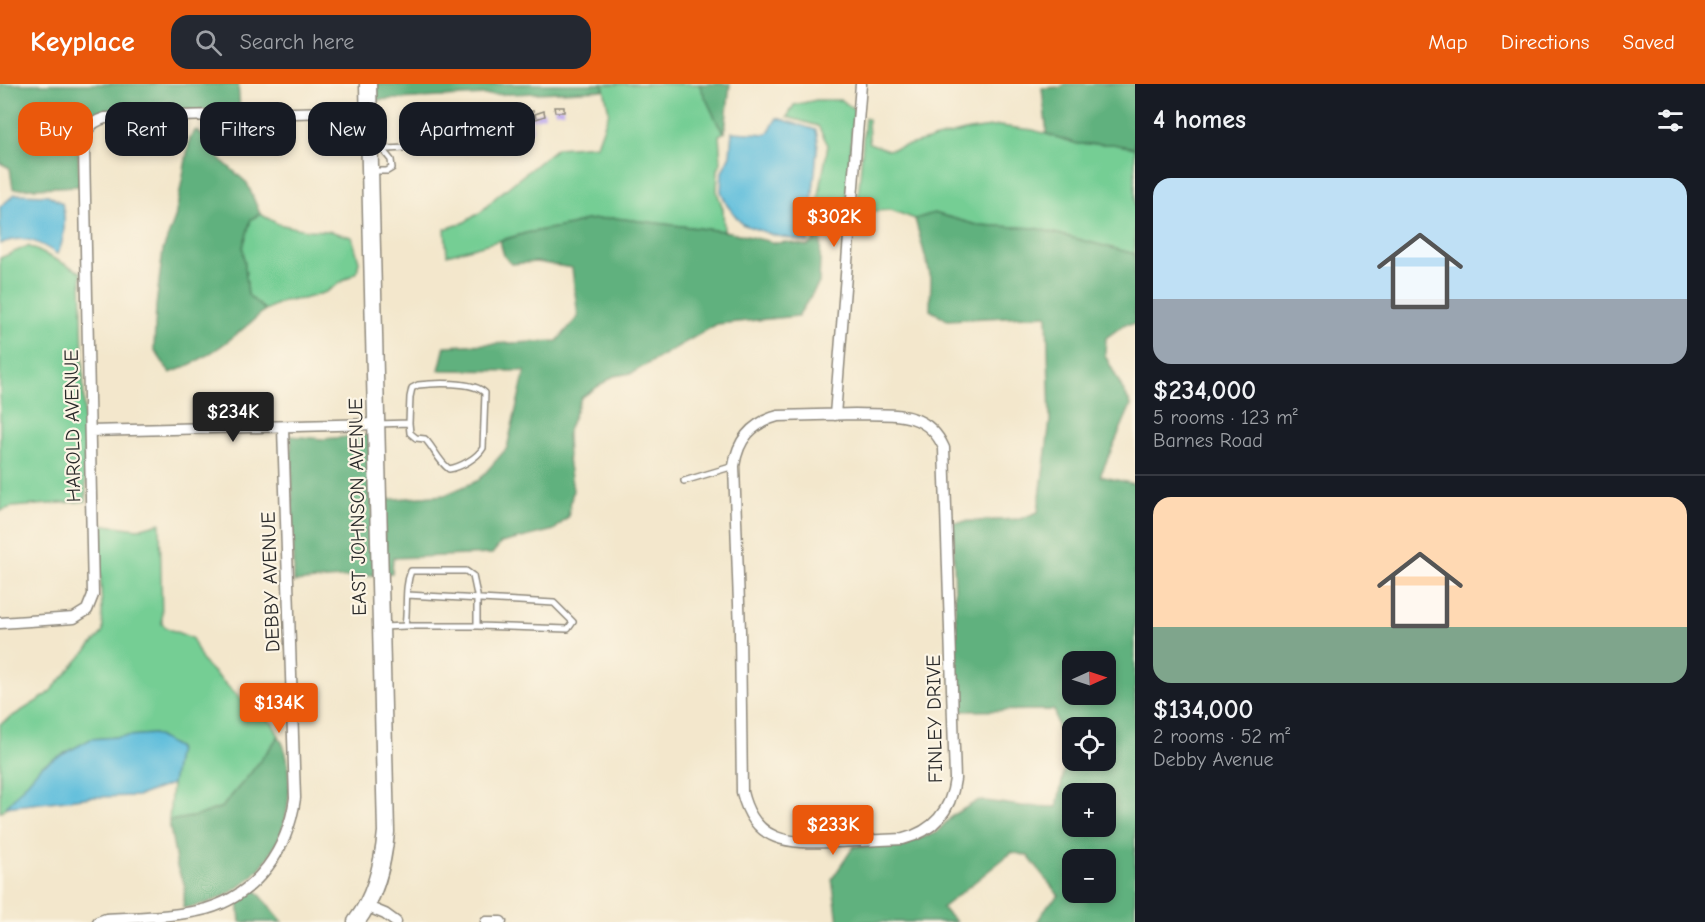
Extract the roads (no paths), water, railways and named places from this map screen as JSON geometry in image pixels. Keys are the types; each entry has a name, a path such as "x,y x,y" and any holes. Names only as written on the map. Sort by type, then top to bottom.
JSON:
{"main road":[{"name":"EAST JOHNSON AVENUE","path":"368,84 369,102"},
{"name":"EAST JOHNSON AVENUE","path":"356,922 368,907 381,869 386,832 370,171 374,156"}],"street":[{"path":"836,415 861,84"},
{"name":"HAROLD AVENUE","path":"0,623 74,618 81,615 91,603 93,595 84,149 86,131 97,120 105,118 308,113"},
{"name":"FINLEY DRIVE","path":"855,414 913,418 935,432 944,448 955,779 950,802 944,813 926,830 903,839 798,843 783,840 769,833 750,814 742,792 740,631 734,466 740,443 752,428 760,422 778,416 855,414"},
{"path":"90,431 376,424"},
{"name":"DEBBY AVENUE","path":"98,922 192,912 223,903 252,885 264,873 274,860 289,830 295,798 283,428"},
{"path":"368,907 385,914 396,922"},
{"path":"486,922 501,922"}],"lane":[{"path":"418,385 465,385 480,388 485,393 483,448 479,454 455,468 449,469 442,464 434,448 425,439 416,438 410,433 409,423 412,388 418,385"},
{"path":"376,424 409,423"},
{"path":"684,481 734,466"},
{"path":"405,626 408,595 406,581 411,571 427,569 466,571 473,576 477,595 477,626"},
{"path":"381,627 477,626 545,630 568,629 573,622 554,603 408,595"}],"water":[{"path":"777,118 816,130 818,141 808,242 773,235 742,224 727,205 721,191 722,172 730,155 732,132 767,134"},
{"path":"15,194 48,195 62,203 64,229 62,243 57,254 30,240 8,241 0,244 0,207"},
{"path":"154,734 178,748 172,784 138,796 92,797 6,807 41,766 91,739"}]}
